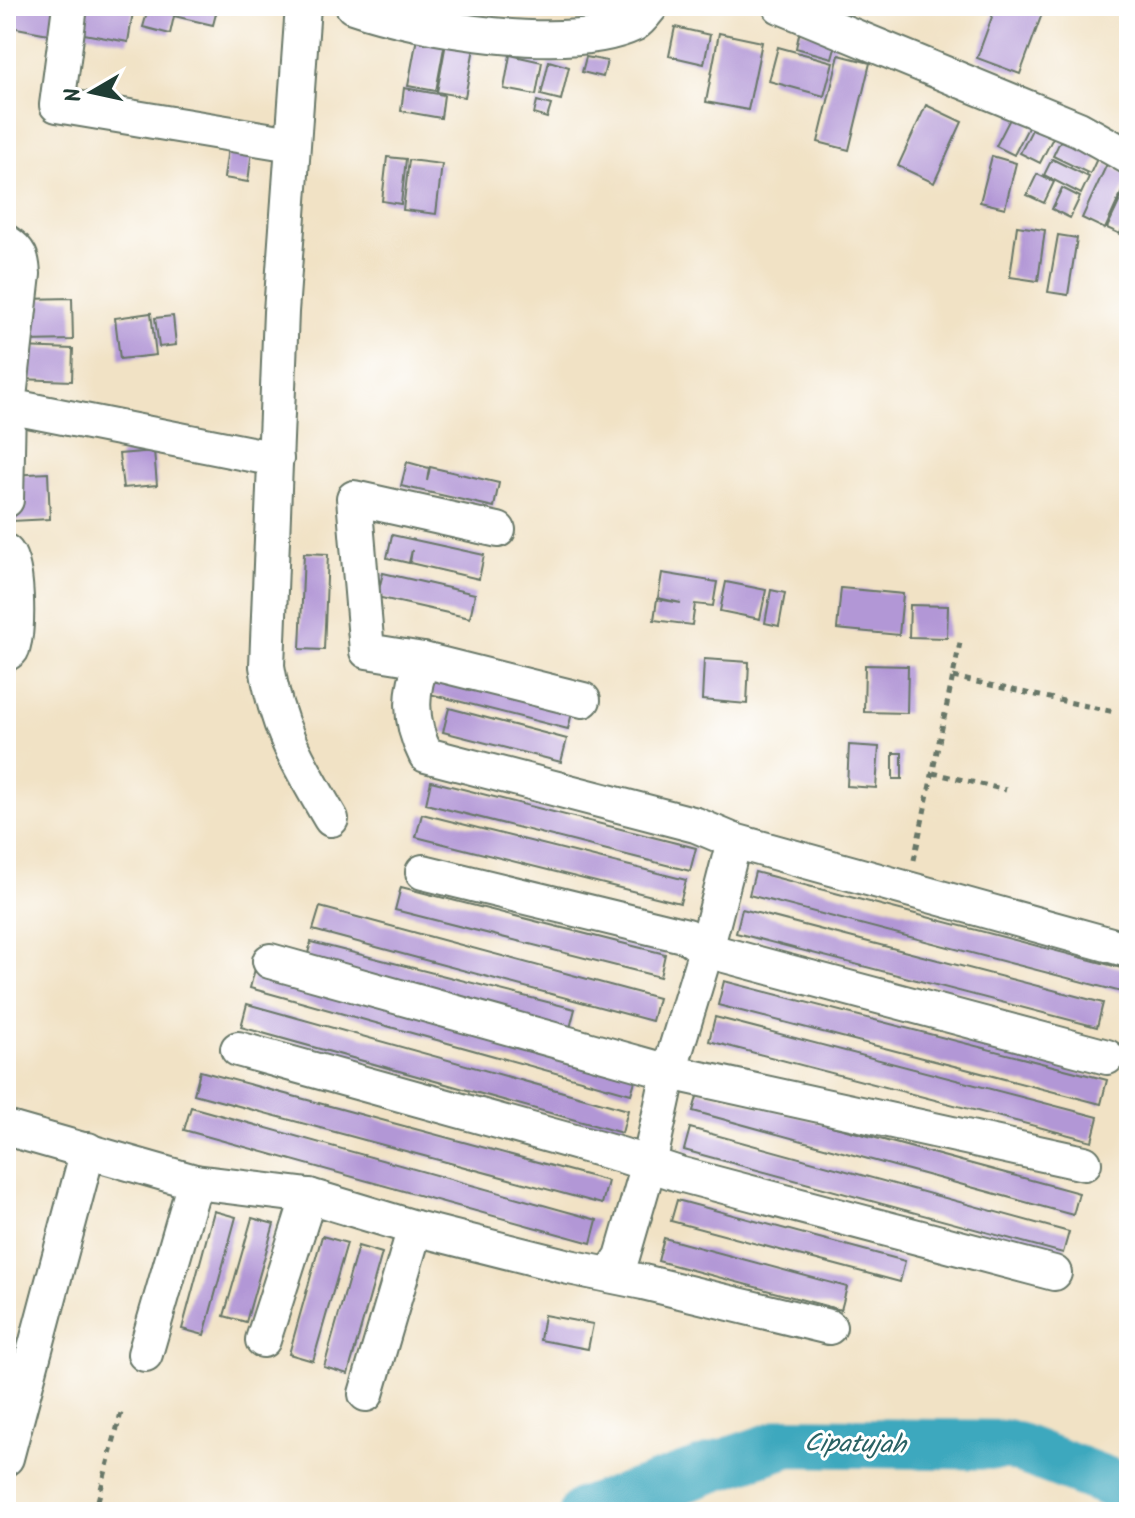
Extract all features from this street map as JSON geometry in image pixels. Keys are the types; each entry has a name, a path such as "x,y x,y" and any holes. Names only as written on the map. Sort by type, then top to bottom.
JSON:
{"street":[{"path":"70,6 57,105 292,144"},
{"path":"303,6 281,312 267,651 271,692 285,736 331,819"},
{"path":"353,6 480,35 522,37 606,34 637,22 651,6"},
{"path":"780,6 1079,129 1129,157"},
{"path":"6,242 16,248 22,257 23,274 8,406 6,500"},
{"path":"8,406 276,459"},
{"path":"498,530 354,498 367,651 423,660 583,700"},
{"path":"6,552 12,559 15,602 14,642 12,650 6,654"},
{"path":"423,660 414,680 412,703 417,737 426,755 696,825 734,841 1129,950"},
{"path":"610,1275 622,1257 649,1164 669,1072 706,950 734,841"},
{"path":"423,872 687,936 706,950 1107,1057"},
{"path":"270,961 669,1072 1084,1163"},
{"path":"238,1049 1054,1273"},
{"path":"6,1128 195,1182 309,1196 415,1228 829,1327"},
{"path":"6,1458 88,1150"},
{"path":"145,1354 195,1182"},
{"path":"263,1340 309,1196"},
{"path":"366,1394 415,1228"}],"path":[{"path":"908,888 961,638"},
{"path":"953,677 1114,712"},
{"path":"933,773 1006,790"},
{"path":"95,1512 122,1409"}],"building":[{"path":"8,6 65,6 59,36 6,26"},
{"path":"78,6 134,6 128,42 73,32"},
{"path":"149,6 218,6 213,25 174,16 170,34 143,27"},
{"path":"996,6 1030,6 1043,11 1020,74 977,58"},
{"path":"419,27 447,31 436,91 408,86"},
{"path":"675,27 710,35 704,64 669,56"},
{"path":"800,30 837,40 832,58 796,48"},
{"path":"448,32 476,37 465,97 437,92"},
{"path":"719,33 762,42 748,110 706,102"},
{"path":"778,47 833,62 824,96 769,81"},
{"path":"510,55 542,62 536,95 504,89"},
{"path":"839,55 870,63 849,150 818,142"},
{"path":"586,57 607,61 603,77 582,72"},
{"path":"549,61 569,67 561,100 541,95"},
{"path":"404,88 444,95 441,118 401,111"},
{"path":"537,101 551,105 547,118 534,114"},
{"path":"926,105 962,122 934,183 898,166"},
{"path":"1016,107 1034,116 1014,155 996,146"},
{"path":"1038,118 1058,128 1040,163 1020,153"},
{"path":"1064,133 1101,150 1090,174 1053,156"},
{"path":"228,148 252,151 248,182 224,178"},
{"path":"992,156 1016,163 1005,208 980,202"},
{"path":"387,157 406,159 401,204 382,201"},
{"path":"1052,159 1089,177 1081,194 1044,175"},
{"path":"409,160 442,164 436,214 403,210"},
{"path":"1107,164 1129,176 1105,229 1082,218"},
{"path":"1037,174 1054,182 1044,203 1027,195"},
{"path":"1062,188 1080,197 1070,218 1052,209"},
{"path":"1121,198 1129,201 1129,213 1120,234 1107,228"},
{"path":"1017,226 1045,230 1038,281 1010,277"},
{"path":"1058,235 1077,238 1068,295 1048,292"},
{"path":"72,298 73,340 27,341 26,299"},
{"path":"151,313 156,355 120,359 115,318"},
{"path":"173,316 176,345 159,347 155,318"},
{"path":"21,347 73,349 72,381 20,379"},
{"path":"154,451 157,485 123,488 119,454"},
{"path":"407,462 429,468 427,481 430,467 499,483 494,507 401,486"},
{"path":"48,473 50,519 12,521 10,475"},
{"path":"392,535 484,555 479,579 410,563 412,550 409,563 387,558"},
{"path":"304,553 328,554 324,650 300,649"},
{"path":"383,573 475,594 470,618 377,597"},
{"path":"662,573 717,582 713,606 695,604 692,625 654,620 657,599 681,603 658,598"},
{"path":"726,582 766,590 760,619 720,611"},
{"path":"841,588 903,594 899,635 837,629"},
{"path":"771,590 785,593 779,626 765,623"},
{"path":"910,605 948,606 947,638 909,637"},
{"path":"704,659 749,662 747,704 702,700"},
{"path":"865,665 908,666 907,713 864,712"},
{"path":"428,668 574,705 568,729 422,692"},
{"path":"449,708 567,739 561,762 443,732"},
{"path":"849,745 879,747 876,788 847,786"},
{"path":"893,753 902,753 902,779 893,779"},
{"path":"431,781 696,848 690,871 426,804"},
{"path":"422,814 686,880 680,903 416,837"},
{"path":"755,872 1129,970 1129,994 749,895"},
{"path":"401,887 665,954 660,977 395,910"},
{"path":"320,907 658,998 652,1021 313,930"},
{"path":"742,909 1103,1003 1097,1027 736,933"},
{"path":"311,942 575,1009 569,1032 305,965"},
{"path":"256,965 638,1071 631,1094 250,988"},
{"path":"724,981 1107,1080 1101,1104 718,1005"},
{"path":"247,1004 628,1110 622,1133 241,1027"},
{"path":"715,1017 1098,1117 1092,1141 709,1041"},
{"path":"200,1071 608,1181 602,1204 194,1094"},
{"path":"699,1090 1079,1193 1073,1215 693,1111"},
{"path":"191,1107 597,1220 591,1243 184,1130"},
{"path":"690,1128 1069,1232 1063,1253 684,1150"},
{"path":"677,1200 905,1261 900,1282 671,1221"},
{"path":"214,1211 236,1217 204,1335 182,1329"},
{"path":"252,1218 274,1224 246,1322 224,1316"},
{"path":"322,1236 347,1243 313,1361 289,1354"},
{"path":"664,1238 847,1287 841,1310 658,1261"},
{"path":"358,1246 382,1253 348,1374 324,1367"},
{"path":"544,1315 593,1324 588,1349 540,1340"}],"waterway":[{"name":"Cipatujah","path":"584,1512 788,1442 1011,1445 1129,1490"}]}
